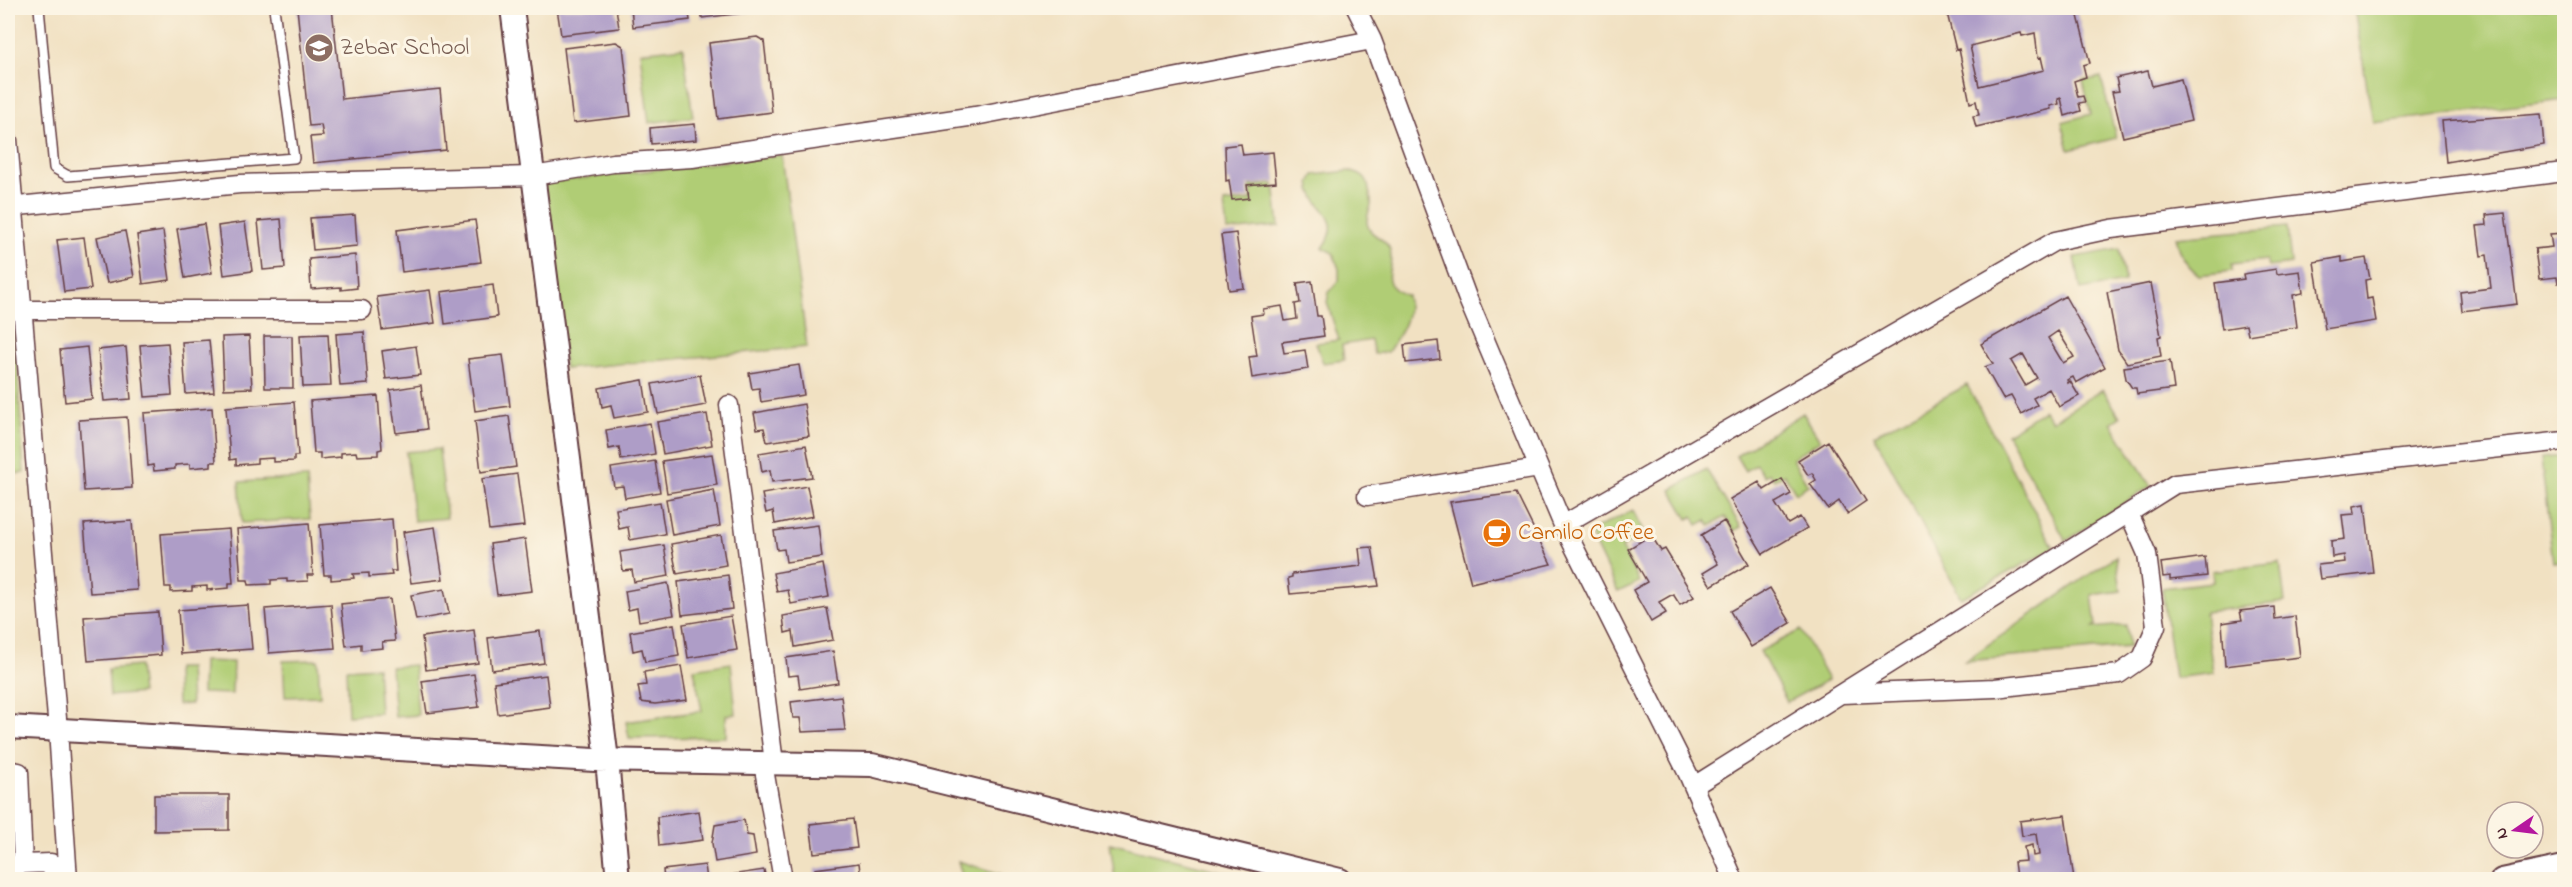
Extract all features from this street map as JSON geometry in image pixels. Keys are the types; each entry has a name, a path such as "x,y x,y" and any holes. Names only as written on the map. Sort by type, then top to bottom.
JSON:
{"street":[{"path":"512,8 607,760 618,879"},
{"path":"1356,8 1372,40 1467,297 1563,525 1694,786 1734,879"},
{"path":"11,207 240,184 533,176 613,164 692,158 975,116 1372,40"},
{"path":"8,140 11,207 58,730 68,879"},
{"path":"1563,525 2055,241 2111,229 2565,172"},
{"path":"22,310 362,310"},
{"path":"729,405 783,879"},
{"path":"1694,786 2175,484 2565,441"},
{"path":"1367,496 1539,468"},
{"path":"1840,694 1995,688 2119,674 2142,658 2156,626 2147,555 2129,513"},
{"path":"8,727 607,760 872,765 1340,879"},
{"path":"8,770 19,772 15,865 51,863 54,879"},
{"path":"2502,879 2565,867"}],"lane":[{"path":"39,8 54,168 68,176 294,158 274,8"}],"green space":[{"path":"2354,8 2564,8 2564,100 2373,123"},
{"path":"683,47 693,117 649,123 640,52"},
{"path":"2101,77 2116,138 2069,150 2062,122 2091,114 2083,81"},
{"path":"782,155 807,347 565,369 542,183"},
{"path":"1349,171 1361,175 1366,180 1371,202 1367,218 1368,228 1385,242 1390,250 1389,280 1397,291 1407,296 1408,311 1404,326 1388,352 1374,354 1371,340 1342,345 1344,360 1323,363 1316,343 1339,340 1327,302 1329,292 1339,281 1339,269 1333,253 1323,248 1329,237 1330,220 1316,200 1310,183 1314,175"},
{"path":"1274,184 1279,226 1227,231 1224,203 1252,200 1250,186"},
{"path":"8,221 24,473 8,474"},
{"path":"2287,227 2291,264 2268,267 2266,260 2232,264 2232,271 2199,275 2184,258 2176,237"},
{"path":"2119,249 2125,282 2081,290 2075,257"},
{"path":"1967,385 2054,548 1961,598 1874,435"},
{"path":"2103,389 2120,417 2111,423 2151,486 2066,541 2007,434 2044,410 2052,421"},
{"path":"1803,413 1820,440 1792,459 1808,485 1796,493 1784,474 1774,480 1769,473 1764,476 1756,464 1745,471 1736,456"},
{"path":"439,449 447,518 414,521 406,452"},
{"path":"2564,456 2564,560 2553,562 2541,458"},
{"path":"1706,469 1741,527 1734,531 1725,517 1710,526 1707,520 1698,525 1693,516 1688,519 1671,490"},
{"path":"307,478 310,519 242,523 239,482"},
{"path":"1633,510 1645,535 1622,547 1639,582 1618,592 1589,532"},
{"path":"2116,556 2121,591 2092,595 2096,626 2092,628 2126,625 2129,647 1965,661"},
{"path":"2280,563 2285,602 2205,612 2213,673 2174,678 2162,588 2213,582 2212,571"},
{"path":"1801,630 1828,680 1787,702 1760,651"},
{"path":"318,660 320,696 285,697 283,661"},
{"path":"203,661 233,662 232,694 202,693"},
{"path":"731,663 736,714 726,715 726,737 629,738 626,722 702,711 694,669"},
{"path":"414,665 418,715 395,717 391,667"},
{"path":"139,666 142,693 110,696 108,669"},
{"path":"377,667 380,713 348,715 346,669"},
{"path":"176,668 189,668 191,704 177,705"},
{"path":"1110,843 1251,879 1115,879"},
{"path":"958,861 1001,874 999,879 963,879"}],"building":[{"name":"Zebar School","path":"297,8 332,8 342,99 440,89 446,150 313,163 310,137 323,136 321,125 309,126"},
{"path":"557,8 616,8 619,28 561,35"},
{"path":"631,8 688,8 690,20 633,27"},
{"path":"701,8 758,8 759,11 702,18"},
{"path":"1969,8 2076,8 2090,63 2083,65 2086,77 2074,81 2078,97 2083,96 2085,102 2079,103 2081,111 2065,116 2061,98 2058,99 2059,104 2050,106 2051,109 1976,127 1973,116 1979,115 1976,101 1970,103 1959,49 1956,50 1947,13","holes":["2021,33 2022,36 2035,33 2038,58 2041,57 2044,70 1979,86 1970,46"]},
{"path":"757,37 764,41 772,112 718,119 709,43"},
{"path":"616,42 623,46 631,116 573,123 564,48"},
{"path":"2148,71 2152,86 2181,79 2191,121 2123,137 2112,92 2119,91 2116,78"},
{"path":"2541,114 2544,145 2446,162 2442,121"},
{"path":"695,124 696,140 651,144 650,128"},
{"path":"1241,144 1243,155 1273,152 1276,182 1247,185 1249,198 1232,200 1229,180 1226,181 1225,146"},
{"path":"2505,213 2517,304 2462,311 2460,292 2491,288 2487,255 2481,256 2477,226 2487,225 2486,215"},
{"path":"355,215 357,246 313,250 310,218"},
{"path":"281,219 285,268 263,270 258,221"},
{"path":"475,220 481,262 402,272 397,230"},
{"path":"245,222 252,271 224,275 218,226"},
{"path":"204,224 212,273 185,278 177,229"},
{"path":"125,231 134,277 107,283 97,237"},
{"path":"163,231 170,280 143,284 137,235"},
{"path":"1236,233 1244,288 1229,290 1221,235"},
{"path":"2564,233 2564,283 2558,283 2557,277 2539,279 2535,249 2552,247 2550,234"},
{"path":"84,237 91,289 64,292 57,240"},
{"path":"355,255 357,288 311,289 309,259"},
{"path":"2342,257 2342,262 2366,258 2370,279 2365,280 2367,299 2372,298 2376,321 2325,329 2314,262"},
{"path":"2276,269 2277,274 2300,271 2303,293 2293,295 2297,327 2248,335 2246,325 2222,329 2215,283 2244,279 2243,274"},
{"path":"1312,281 1317,316 1321,316 1324,336 1282,342 1284,353 1305,350 1308,369 1252,378 1249,357 1257,356 1251,316 1264,314 1263,309 1282,306 1285,321 1297,319 1295,304 1300,303 1297,283"},
{"path":"2151,283 2161,336 2158,337 2161,356 2127,363 2118,350 2107,292"},
{"path":"493,285 497,317 445,324 441,292"},
{"path":"430,290 435,323 382,330 377,297"},
{"path":"2065,296 2105,367 2076,383 2073,377 2067,380 2079,396 2059,407 2049,389 2033,398 2037,405 2021,414 2011,396 2003,399 1985,367 1993,364 1981,344","holes":["2058,331 2074,357 2063,363 2048,338","2023,354 2037,378 2025,385 2011,361"]},
{"path":"364,332 368,384 340,386 336,334"},
{"path":"328,334 331,386 303,387 300,335"},
{"path":"249,336 252,388 224,389 222,337"},
{"path":"264,336 292,336 293,388 265,388"},
{"path":"209,340 214,392 186,394 182,342"},
{"path":"1438,341 1440,359 1406,363 1404,345"},
{"path":"168,343 172,395 145,397 140,345"},
{"path":"416,346 420,375 386,379 382,351"},
{"path":"87,347 92,399 65,402 60,350"},
{"path":"126,347 131,399 104,401 98,350"},
{"path":"503,355 510,406 475,411 468,359"},
{"path":"2170,361 2174,389 2137,394 2136,388 2132,388 2126,379 2124,367"},
{"path":"799,365 804,395 761,402 759,388 752,389 749,373"},
{"path":"700,375 706,405 658,414 652,384"},
{"path":"643,380 648,412 614,418 611,405 602,407 599,388"},
{"path":"421,385 427,429 396,433 390,390"},
{"path":"378,396 382,449 378,450 378,455 357,456 356,452 341,453 341,457 320,459 320,453 314,453 310,401"},
{"path":"294,402 298,456 294,456 294,461 273,462 273,458 257,459 257,463 236,465 236,459 230,460 226,407"},
{"path":"804,404 809,436 767,442 764,428 757,429 754,413"},
{"path":"212,408 216,462 211,462 211,466 190,468 190,464 175,465 175,469 154,471 153,465 148,466 144,413"},
{"path":"707,414 712,445 663,454 657,422"},
{"path":"509,416 516,467 481,472 475,421"},
{"path":"127,417 132,488 84,491 79,420"},
{"path":"650,423 655,454 621,460 619,447 609,449 606,430"},
{"path":"1828,441 1866,501 1847,514 1839,501 1828,509 1810,484 1816,480 1812,473 1808,475 1798,460"},
{"path":"806,445 812,477 772,482 770,470 762,472 759,453"},
{"path":"712,454 717,485 667,493 662,461"},
{"path":"655,461 660,492 625,498 623,486 614,487 611,468"},
{"path":"517,474 524,526 489,530 482,479"},
{"path":"1782,479 1791,494 1775,503 1788,524 1800,517 1807,528 1763,554 1730,499 1759,482 1764,490"},
{"path":"807,486 813,516 775,524 773,511 766,513 762,494"},
{"path":"714,490 720,526 672,535 666,499"},
{"name":"Camilo Coffee","path":"1516,493 1551,564 1471,583 1450,502"},
{"path":"660,502 665,534 630,540 628,527 619,529 616,509"},
{"path":"2365,504 2373,573 2320,579 2318,565 2345,562 2344,555 2332,557 2331,541 2345,539 2342,515 2355,514 2354,506"},
{"path":"392,519 396,571 391,571 392,575 369,577 369,573 353,574 354,578 331,580 331,575 324,575 320,525"},
{"path":"132,521 137,590 90,593 84,524"},
{"path":"1724,521 1749,564 1711,586 1703,573 1718,564 1701,535"},
{"path":"309,523 313,575 307,575 308,581 271,580 271,584 249,585 248,580 241,580 237,529"},
{"path":"818,525 822,557 786,562 784,549 777,550 774,531"},
{"path":"435,527 443,579 411,583 403,532"},
{"path":"229,529 233,583 229,583 229,588 207,590 207,586 192,587 192,591 171,592 171,587 165,587 161,534"},
{"path":"721,535 726,565 677,574 671,544"},
{"path":"1651,535 1661,551 1665,549 1694,597 1680,605 1673,594 1659,602 1666,613 1651,622 1633,590 1647,582 1628,549"},
{"path":"525,539 532,591 497,595 490,544"},
{"path":"664,545 669,576 634,582 632,570 623,571 620,552"},
{"path":"1372,547 1379,586 1290,594 1288,578 1292,577 1292,574 1361,566 1359,548"},
{"path":"2205,557 2207,576 2170,580 2170,576 2163,577 2161,563"},
{"path":"823,564 829,597 791,604 788,590 777,592 773,573"},
{"path":"728,575 732,609 682,615 678,582"},
{"path":"668,583 674,615 639,621 637,608 628,610 625,591"},
{"path":"1770,588 1791,623 1751,647 1730,611"},
{"path":"444,589 449,614 416,620 411,595"},
{"path":"390,599 395,641 382,642 383,648 361,650 361,644 346,646 341,604"},
{"path":"331,604 335,648 269,653 265,609"},
{"path":"248,605 252,649 181,654 178,610"},
{"path":"2274,607 2275,619 2295,616 2300,657 2225,666 2222,623 2242,620 2240,611"},
{"path":"827,608 833,640 795,647 793,631 785,633 783,616"},
{"path":"158,612 161,655 88,661 84,617"},
{"path":"731,616 737,650 688,658 683,624"},
{"path":"674,624 679,656 645,662 642,649 633,651 630,632"},
{"path":"474,630 478,663 426,670 422,637"},
{"path":"540,631 544,663 492,670 488,638"},
{"path":"833,651 838,683 800,689 798,675 788,676 786,658"},
{"path":"681,666 687,700 655,704 641,702 638,686 646,685 644,672"},
{"path":"474,674 479,707 427,713 422,681"},
{"path":"546,675 550,707 498,714 494,682"},
{"path":"841,696 845,730 802,732 800,718 793,718 791,702"},
{"path":"154,795 229,795 229,830 154,831"},
{"path":"699,811 703,840 659,846 657,817"},
{"path":"2065,815 2074,880 2031,880 2031,875 2016,877 2014,862 2026,861 2024,847 2032,845 2033,856 2039,855 2036,834 2022,836 2020,821"},
{"path":"853,819 857,848 814,853 810,824"},
{"path":"744,820 747,835 753,836 756,855 715,862 712,843 715,825"},
{"path":"859,863 861,880 816,880 815,869"},
{"path":"705,865 707,880 664,880 663,870"},
{"path":"764,870 766,880 724,880 723,876"}],"place":[{"name":"Zebar School","path":"319,48"},
{"name":"Camilo Coffee","path":"1497,533"}]}
